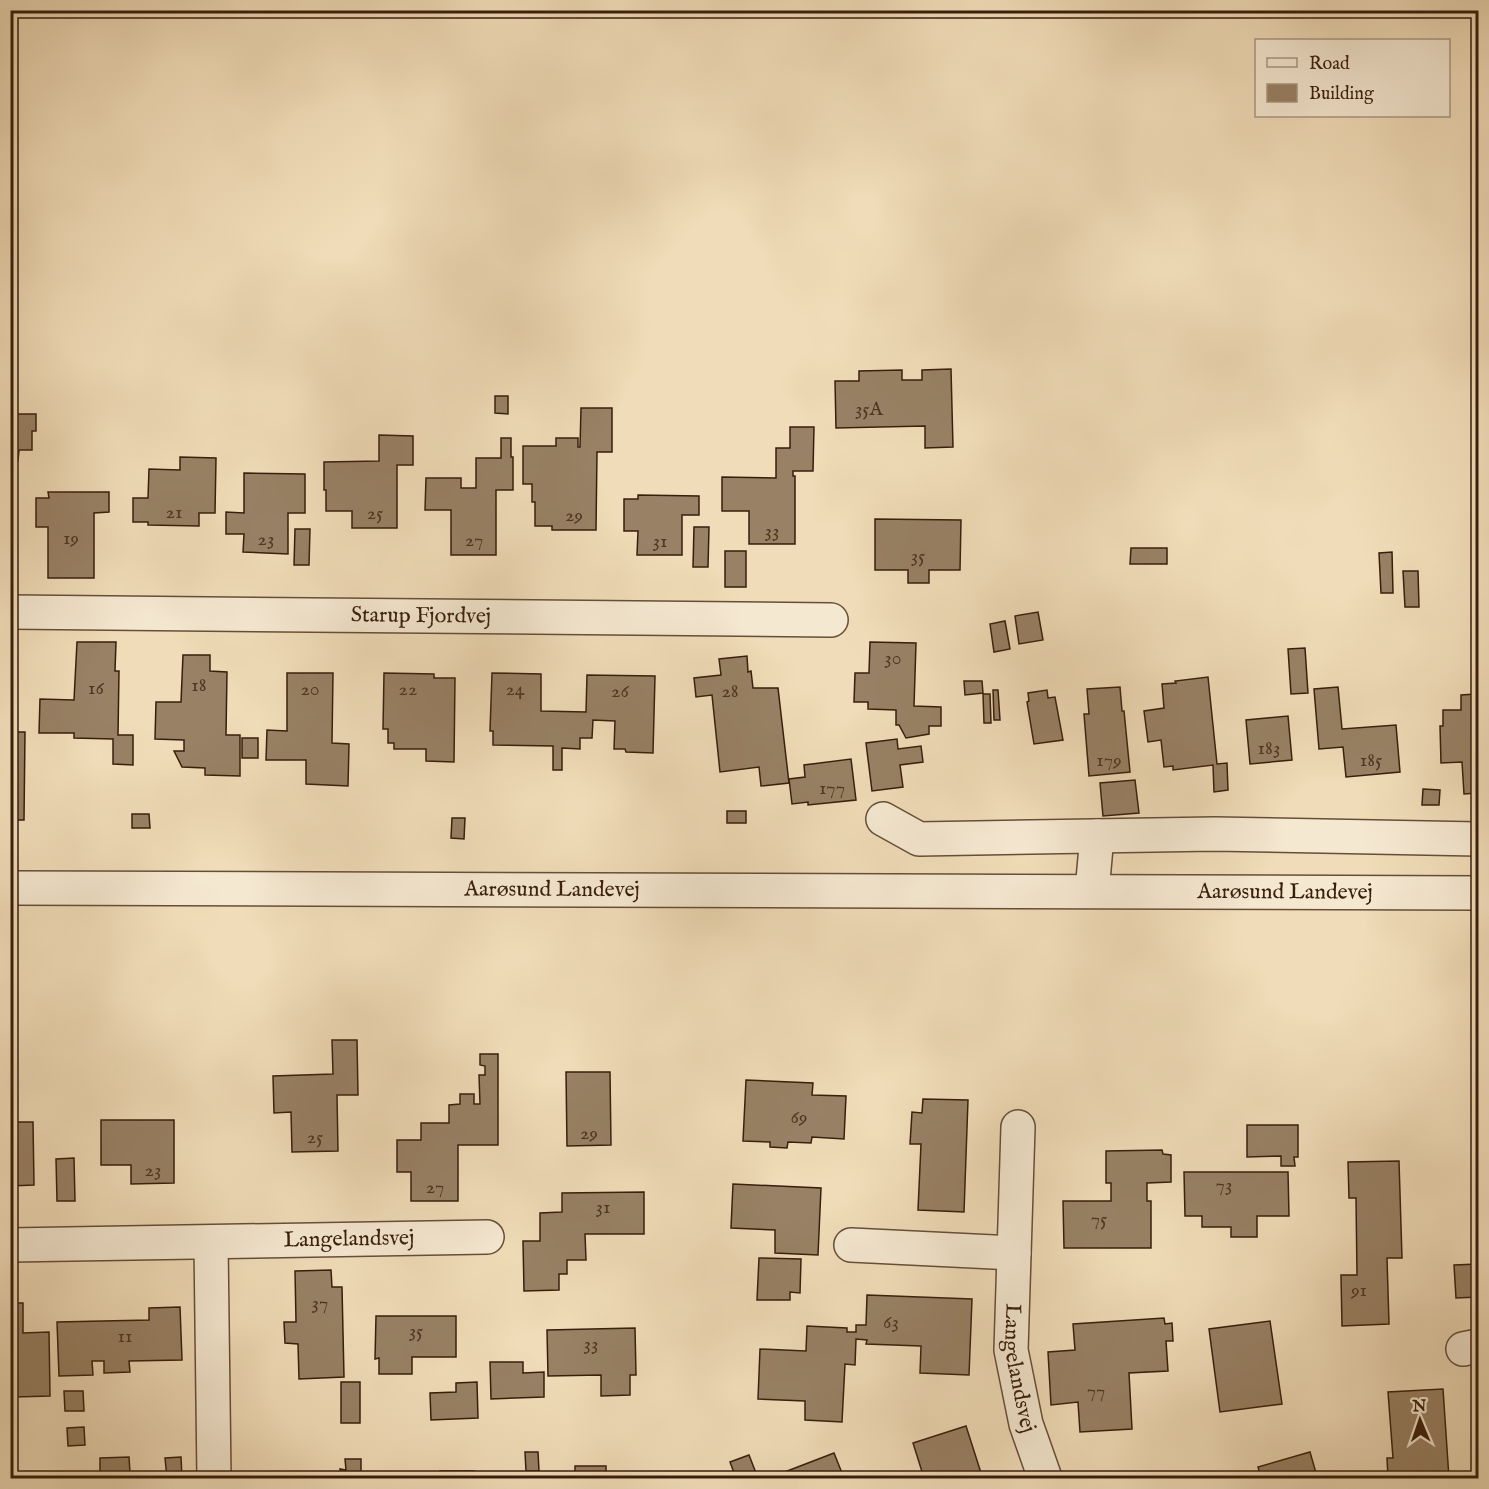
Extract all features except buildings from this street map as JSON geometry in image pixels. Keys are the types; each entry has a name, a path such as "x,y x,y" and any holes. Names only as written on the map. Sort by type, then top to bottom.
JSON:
{"street":[{"name":"Starup Fjordvej","path":"10,612 831,620"},
{"path":"883,819 919,839 1214,834 1479,839"},
{"path":"1092,891 1097,836"},
{"name":"Aarøsund Landevej","path":"10,888 1479,893"},
{"name":"Langelandsvej","path":"1018,1127 1011,1350 1026,1424 1045,1479"},
{"name":"Langelandsvej","path":"10,1245 487,1237"},
{"path":"211,1243 214,1479"},
{"path":"851,1245 1014,1253"}]}
